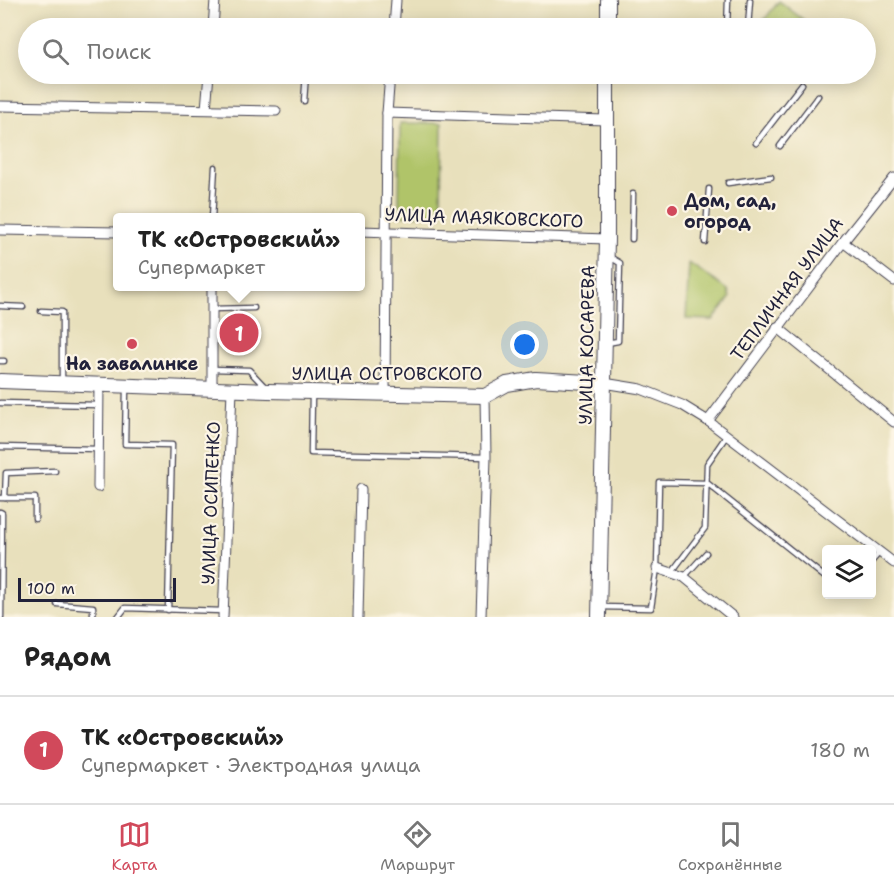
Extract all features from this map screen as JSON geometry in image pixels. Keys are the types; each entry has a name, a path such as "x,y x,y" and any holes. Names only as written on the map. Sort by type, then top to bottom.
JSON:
{"street":[{"path":"214,18 215,0"},
{"path":"395,18 396,0"},
{"path":"608,0 608,18"},
{"path":"206,109 208,84"},
{"path":"385,394 385,230 389,84"},
{"name":"УЛИЦА КОСАРЕВА","path":"599,612 607,239 607,84"},
{"path":"0,106 276,111"},
{"path":"387,113 606,120"},
{"name":"ТЕПЛИЧНАЯ УЛИЦА","path":"708,421 777,327 894,178"},
{"path":"0,230 113,232"},
{"name":"УЛИЦА МАЯКОВСКОГО","path":"365,231 607,239"},
{"path":"843,242 894,281"},
{"path":"212,291 212,389"},
{"path":"777,327 894,422"},
{"name":"УЛИЦА ОСТРОВСКОГО","path":"0,381 231,390 485,396 507,384 536,379 604,383 641,389 682,405 708,421 880,552 893,559"},
{"path":"98,487 99,384"},
{"name":"УЛИЦА ОСИПЕНКО","path":"223,614 231,390"},
{"path":"481,617 486,457 485,396"},
{"path":"358,617 361,489"},
{"path":"657,568 684,577 733,617"}],"lane":[{"path":"727,18 728,0"},
{"path":"749,18 750,0"},
{"path":"304,101 305,84"},
{"path":"756,143 802,84"},
{"path":"780,146 818,96"},
{"path":"212,213 215,166"},
{"path":"728,183 771,177"},
{"path":"705,242 709,189"},
{"path":"632,239 633,194"},
{"path":"0,306 23,307"},
{"path":"212,309 254,308"},
{"path":"41,311 62,312 62,383"},
{"path":"212,369 249,370 268,391"},
{"path":"126,385 125,444 172,445 168,610"},
{"path":"312,392 311,453 486,457"},
{"path":"0,403 99,405"},
{"path":"671,573 705,528 707,464 727,435"},
{"path":"0,447 98,449"},
{"path":"35,519 35,498 2,498 6,472 55,471"},
{"path":"650,617 657,568 659,482 708,483 822,575"},
{"path":"0,512 2,513 1,617"},
{"path":"876,556 880,552"},
{"path":"684,577 706,553"},
{"path":"57,604 93,607 93,617"},
{"path":"118,617 125,608 223,614"},
{"path":"599,612 651,608"}],"green space":[{"path":"779,1 801,18 766,18"},
{"path":"400,123 442,123 441,215 399,215"},
{"path":"689,263 728,290 730,298 713,320 686,319"}],"place":[{"name":"Дом, сад, огород","path":"672,211"},
{"name":"ТК «Островский»","path":"239,333"},
{"name":"На завалинке","path":"132,344"}]}
